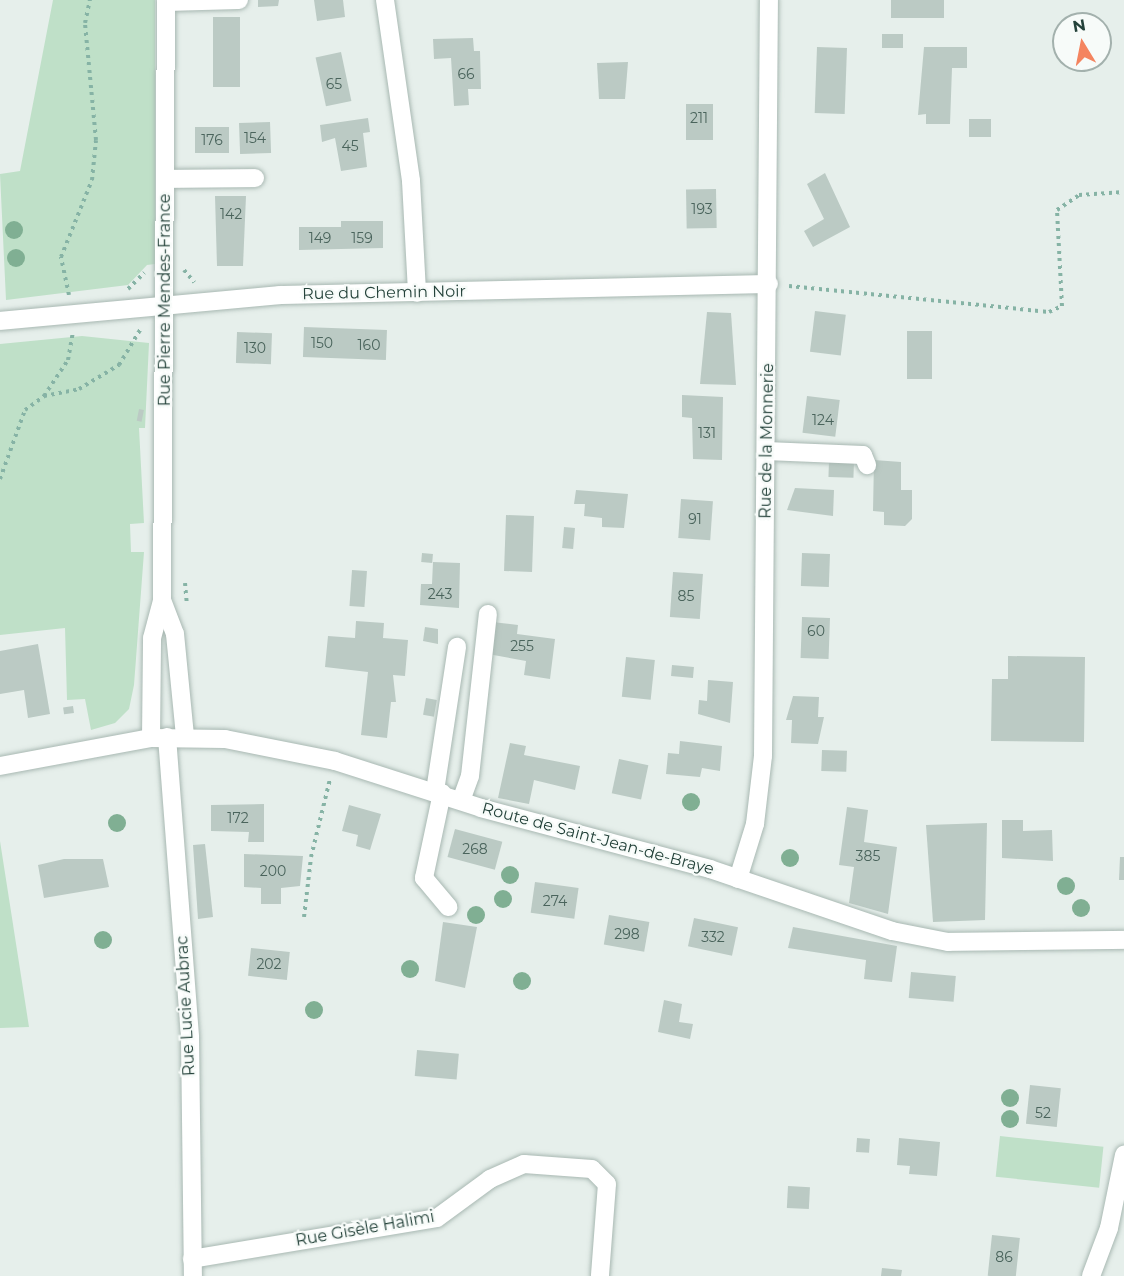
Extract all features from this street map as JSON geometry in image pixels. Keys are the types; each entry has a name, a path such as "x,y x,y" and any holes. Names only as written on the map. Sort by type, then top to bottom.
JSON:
{"street":[{"path":"166,1 239,0"},
{"path":"385,0 411,181 417,293"},
{"name":"Rue de la Monnerie","path":"738,879 755,824 763,756 769,284 769,0"},
{"name":"Rue Pierre Mendes-France","path":"159,738 147,701 152,638 162,600 166,1"},
{"path":"166,179 255,178"},
{"name":"Rue du Chemin Noir","path":"0,321 280,295 769,284"},
{"path":"766,451 863,455 867,465"},
{"name":"Rue Pierre Mendes-France","path":"162,600 174,634 185,736"},
{"path":"462,798 470,776 488,614"},
{"path":"448,907 424,878 457,646"},
{"name":"Route de Saint-Jean-de-Braye","path":"0,766 159,738 185,736 335,761 462,798 481,808 738,879 861,923 948,942 1124,940"},
{"name":"Rue Lucie Aubrac","path":"159,738 190,1037 192,1268"},
{"path":"1091,1276 1109,1228 1124,1155"},
{"name":"Rue Gisèle Halimi","path":"192,1268 437,1218 490,1179 524,1164 592,1169 607,1184 600,1276"}],"path":[{"path":"70,299 61,257 92,180 96,140 85,23 90,0"},
{"path":"769,284 1049,312 1062,306 1057,210 1079,195 1124,192"},
{"path":"0,478 25,410 44,396 68,360 72,325"},
{"path":"44,396 79,389 119,365 140,330"},
{"path":"183,573 189,618"},
{"path":"304,917 311,857 335,761"}],"green space":[{"path":"53,0 155,0 155,264 147,265 128,285 6,300 0,174 20,171"},
{"path":"82,336 149,343 145,428 139,428 144,523 130,524 131,552 144,552 134,685 129,709 115,723 91,730 85,699 67,700 65,628 0,635 0,344"},
{"path":"0,841 29,1027 0,1028"},
{"path":"1000,1136 1103,1147 1099,1188 996,1177"}],"building":[{"path":"258,0 279,0 278,6 258,7"},
{"path":"314,0 343,0 345,17 317,21"},
{"path":"891,0 944,0 944,18 891,18"},
{"path":"213,17 240,17 240,87 213,87"},
{"path":"882,34 903,34 903,48 882,48"},
{"path":"473,38 474,51 480,51 481,89 468,89 469,105 454,106 451,58 434,59 433,39"},
{"path":"817,47 847,48 845,114 815,113"},
{"path":"924,47 967,47 967,68 952,68 950,124 926,124 926,114 918,115"},
{"path":"341,52 351,101 326,106 316,57"},
{"path":"628,62 625,99 599,99 597,63"},
{"path":"686,104 713,104 713,140 686,140"},
{"path":"368,118 370,132 363,133 367,167 341,171 335,138 322,142 320,125"},
{"path":"969,119 991,119 991,137 969,137"},
{"path":"270,122 271,153 240,154 239,123"},
{"path":"195,127 229,127 229,153 195,153"},
{"path":"825,173 850,227 813,247 804,231 824,219 807,184"},
{"path":"716,189 717,228 687,229 686,190"},
{"path":"215,196 246,196 243,266 217,266"},
{"path":"341,221 383,221 383,248 299,250 299,227 341,227"},
{"path":"815,311 846,315 841,355 810,352"},
{"path":"707,312 731,313 736,385 700,384"},
{"path":"304,327 387,330 386,360 303,357"},
{"path":"907,331 932,331 932,379 907,379"},
{"path":"237,332 272,333 271,364 236,363"},
{"path":"682,395 723,397 722,460 693,459 692,418 682,417"},
{"path":"807,396 840,400 835,437 802,433"},
{"path":"139,409 144,410 142,422 137,421"},
{"path":"874,460 901,462 901,490 912,490 912,519 905,526 884,525 884,512 873,511"},
{"path":"829,461 854,462 853,478 828,477"},
{"path":"795,488 834,490 833,516 787,510"},
{"path":"576,490 628,494 624,528 602,527 602,518 584,516 585,504 574,504"},
{"path":"681,499 713,501 710,540 678,538"},
{"path":"506,515 534,516 532,572 504,571"},
{"path":"564,527 575,528 573,549 562,548"},
{"path":"422,553 433,554 432,563 421,562"},
{"path":"802,553 830,554 829,587 801,586"},
{"path":"433,562 460,563 459,608 420,605 421,584 432,584"},
{"path":"352,570 367,571 364,607 349,606"},
{"path":"673,572 703,574 700,619 670,617"},
{"path":"802,617 830,618 829,659 801,658"},
{"path":"356,621 384,623 383,638 408,640 405,676 393,675 396,702 391,702 387,738 361,735 368,672 325,667 328,636 355,638"},
{"path":"492,622 518,625 517,634 555,639 550,679 524,675 526,661 488,654"},
{"path":"425,627 438,629 438,644 423,641"},
{"path":"38,644 50,714 28,718 24,690 0,694 0,651"},
{"path":"1008,656 1085,657 1084,742 991,741 992,679 1008,679"},
{"path":"626,657 655,660 651,700 622,697"},
{"path":"672,665 694,667 693,678 671,676"},
{"path":"708,680 733,682 730,723 698,714 699,700 707,701"},
{"path":"793,696 819,697 818,717 824,717 818,744 791,743 792,720 786,720"},
{"path":"426,698 437,700 434,717 423,715"},
{"path":"73,706 74,713 64,714 63,707"},
{"path":"680,741 722,746 720,771 702,768 700,777 666,774 668,753 679,754"},
{"path":"510,743 526,746 524,755 580,766 575,790 534,780 529,804 498,798"},
{"path":"822,750 847,751 846,772 821,771"},
{"path":"619,759 648,765 641,799 612,793"},
{"path":"264,804 264,842 248,842 249,832 211,831 211,805"},
{"path":"349,805 381,814 370,850 356,846 358,835 342,831"},
{"path":"847,807 868,810 864,842 897,847 888,914 849,903 854,867 839,865"},
{"path":"1002,820 1023,820 1023,831 1052,830 1053,861 1002,858"},
{"path":"987,823 985,920 933,922 926,825"},
{"path":"455,829 502,842 495,870 447,857"},
{"path":"205,844 213,917 198,919 193,845"},
{"path":"244,854 303,856 300,886 281,888 281,904 261,904 261,888 244,887"},
{"path":"1120,857 1124,857 1124,880 1119,880"},
{"path":"64,859 103,859 109,887 44,898 38,865"},
{"path":"535,882 579,888 574,919 531,913"},
{"path":"609,915 649,922 644,952 604,945"},
{"path":"694,918 738,927 732,956 688,946"},
{"path":"443,922 477,927 465,988 435,981"},
{"path":"793,927 897,946 892,982 864,979 866,960 788,948"},
{"path":"251,948 290,952 287,980 248,976"},
{"path":"911,972 956,976 954,1002 909,998"},
{"path":"664,1000 682,1004 679,1022 693,1024 690,1039 658,1032"},
{"path":"417,1050 459,1054 457,1080 415,1076"},
{"path":"1030,1085 1061,1088 1057,1127 1026,1124"},
{"path":"857,1138 870,1139 869,1153 856,1152"},
{"path":"899,1138 940,1142 937,1176 909,1174 910,1166 897,1165"},
{"path":"788,1186 810,1187 809,1209 787,1208"},
{"path":"992,1235 1020,1238 1016,1276 988,1276"},
{"path":"882,1268 902,1270 901,1276 881,1276"}]}
